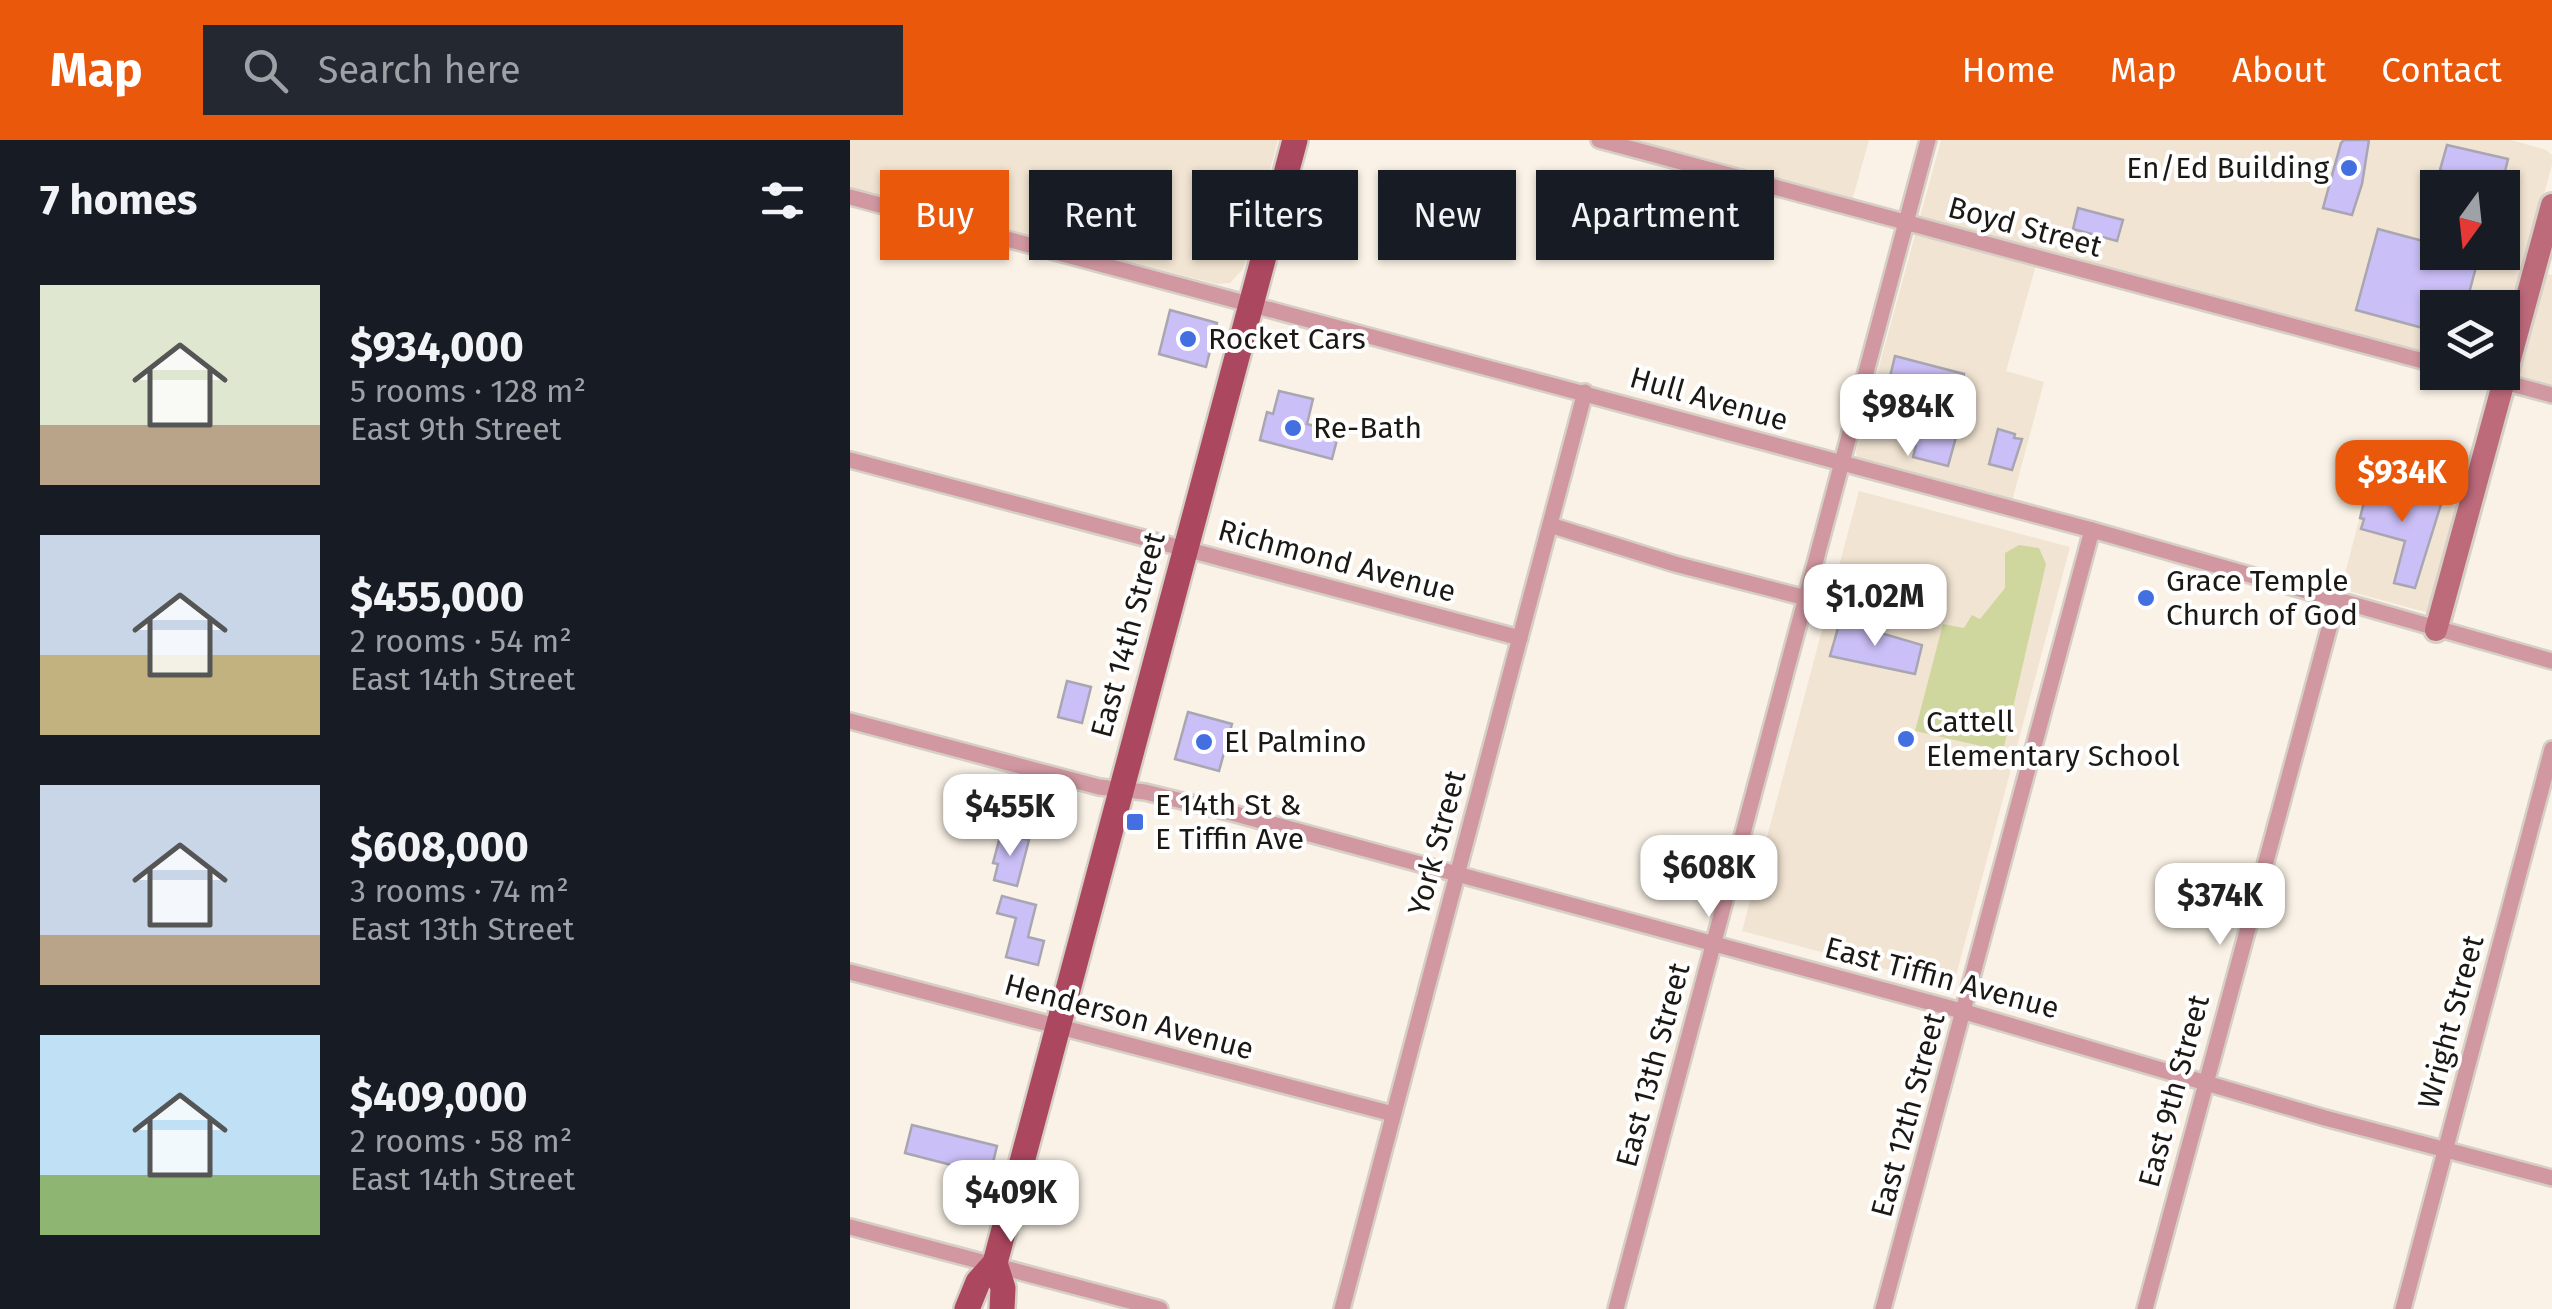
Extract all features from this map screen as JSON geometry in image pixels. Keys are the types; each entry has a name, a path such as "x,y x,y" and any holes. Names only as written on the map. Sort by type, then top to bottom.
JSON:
{"main road":[{"name":"East 14th Street","path":"966,1309 978,1282 995,1264 1295,140"},
{"name":"East 14th Street","path":"995,1264 1003,1288 1002,1309"}],"street":[{"name":"Boyd Street","path":"1600,140 2420,360"},
{"name":"East 13th Street","path":"1616,1309 1928,140"},
{"name":"Hull Avenue","path":"850,197 1585,392 2552,660"},
{"path":"2520,326 2552,205"},
{"path":"2520,386 2552,395"},
{"path":"2436,630 2503,390"},
{"name":"York Street","path":"1342,1309 1585,392"},
{"name":"Richmond Avenue","path":"850,460 1520,638"},
{"path":"1550,526 1806,598"},
{"name":"East 12th Street","path":"1883,1309 2092,530"},
{"name":"East 9th Street","path":"2145,1309 2337,599"},
{"name":"East Tiffin Avenue","path":"850,721 1099,787 1232,813 1965,1012 2325,1118 2552,1178"},
{"name":"Wright Street","path":"2403,1309 2552,749"},
{"name":"Henderson Avenue","path":"850,972 1393,1114"},
{"path":"850,1227 1160,1309"}],"shaded area":[{"path":"850,140 1278,140 1270,170 1192,170 1192,260 1245,260 1230,283 1217,284 1123,260 1172,260 1172,170 1029,170 1029,236 1009,231 1009,170 880,170 880,198 850,190"},
{"path":"1626,140 1869,140 1852,201 1774,180 1774,170 1737,170"},
{"path":"1941,140 2511,140 2552,155 2524,268 2552,275 2552,389 2520,380 2520,290 2420,290 2420,353 2040,251 2006,371 2044,382 2012,501 1857,459 1856,451"},
{"path":"2496,390 2503,390 2440,616 2341,589 2369,482 2458,506"},
{"name":"Cattell Elementary School","path":"1859,491 2070,547 1953,987 1742,931"}],"green space":[{"path":"2019,545 2039,548 2046,564 2003,751 1915,731 1943,624 1964,628 1972,615 1980,619 2005,588 2005,553"}],"building":[{"name":"En/Ed Building","path":"2344,140 2369,140 2352,215 2323,208"},
{"path":"2447,145 2508,159 2505,170 2440,170"},
{"path":"2078,208 2123,220 2117,241 2073,229"},
{"path":"2378,229 2420,240 2420,270 2475,270 2470,290 2420,290 2420,327 2356,310"},
{"name":"Rocket Cars","path":"1170,310 1217,323 1206,367 1159,354"},
{"path":"1895,356 1964,374 1958,407 1964,408 1948,466 1913,457 1916,446 1912,445 1922,407 1918,406 1920,402 1886,393"},
{"name":"Re-Bath","path":"1279,391 1313,399 1307,424 1339,432 1332,459 1260,440 1267,412 1273,414"},
{"path":"1998,429 2022,439 2012,470 1989,464"},
{"path":"2369,482 2442,501 2415,588 2394,583 2405,541 2361,529"},
{"path":"1840,621 1922,645 1915,674 1830,656"},
{"path":"1067,681 1091,687 1082,723 1058,717"},
{"name":"El Palmino","path":"1188,712 1232,724 1219,771 1175,759"},
{"path":"1001,833 1029,840 1017,886 994,880 998,864 993,863"},
{"path":"1002,896 1036,905 1028,937 1044,941 1038,965 1006,957 1016,918 997,913"},
{"path":"912,1125 997,1146 990,1175 905,1153"}],"place":[{"name":"En/Ed Building","path":"2349,168"},
{"name":"Rocket Cars","path":"1188,339"},
{"name":"Re-Bath","path":"1293,428"},
{"name":"Grace Temple Church of God","path":"2146,598"},
{"name":"Cattell Elementary School","path":"1906,739"},
{"name":"El Palmino","path":"1204,742"},
{"name":"E 14th St & E Tiffin Ave","path":"1135,822"}]}
